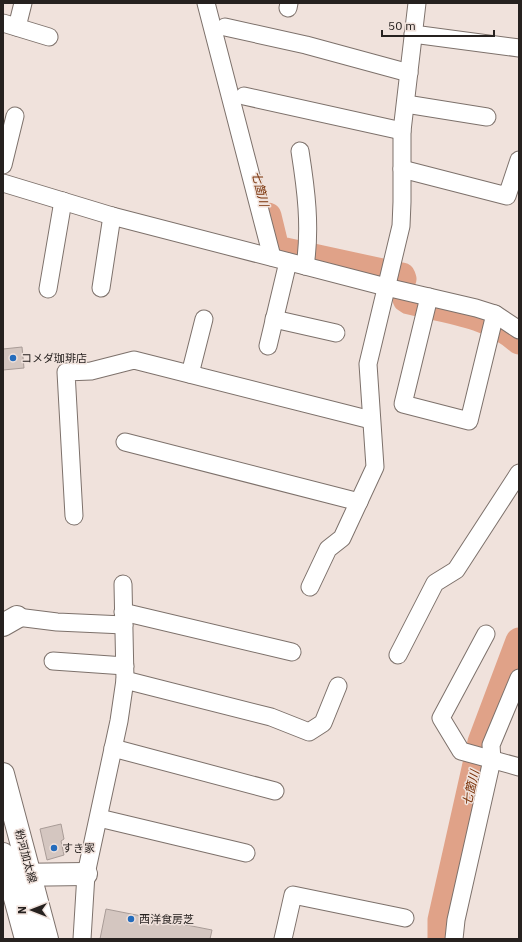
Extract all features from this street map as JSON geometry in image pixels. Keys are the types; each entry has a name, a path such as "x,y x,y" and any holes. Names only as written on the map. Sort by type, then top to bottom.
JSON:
{"main road":[{"name":"粉河加太線","path":"3,774 31,874 47,939"},
{"name":"粉河加太線","path":"3,854 6,875 26,939"},
{"path":"6,875 86,874"}],"street":[{"path":"23,3 10,25 49,37"},
{"path":"206,3 280,259 274,318 268,346"},
{"path":"310,587 322,558 328,549 342,538 375,467 368,364 401,226 402,131 417,3"},
{"path":"225,27 306,45 409,73"},
{"path":"414,34 519,48"},
{"path":"244,96 402,131"},
{"path":"406,104 487,117"},
{"path":"3,165 15,116"},
{"path":"300,151 308,199 306,259"},
{"path":"402,169 507,196 518,169"},
{"path":"3,183 112,216 280,259 306,259 388,278 428,304 519,330"},
{"path":"48,289 63,201"},
{"path":"101,288 112,216"},
{"path":"428,304 403,404 469,421 493,322"},
{"path":"190,374 204,318"},
{"path":"274,318 336,333"},
{"path":"74,516 66,372 91,371 134,360 371,420"},
{"path":"125,442 359,502"},
{"path":"398,655 435,584 456,570 519,473"},
{"path":"82,939 86,874 114,748 125,673 123,584"},
{"path":"10,621 57,622 124,619 292,652"},
{"path":"486,634 441,718 461,751 519,767"},
{"path":"53,662 125,673 271,717 309,732 322,723 338,686"},
{"path":"454,939 482,757 491,745 519,678"},
{"path":"114,748 275,791"},
{"path":"99,818 246,853"},
{"path":"283,939 293,895 405,918"}],"building":[{"name":"コメダ珈琲店","path":"22,347 24,368 3,370 3,349"},
{"name":"すき家","path":"61,824 64,839 61,841 64,855 47,860 40,829"},
{"name":"西洋食房芝","path":"106,909 212,930 210,939 100,939"}],"waterway":[{"name":"七箇川","path":"268,216 276,249 402,276 403,279"},
{"name":"七箇川","path":"406,299 409,301 452,310 481,319 507,332 519,341"},
{"name":"七箇川","path":"441,939 441,920 481,742 519,641"}],"place":[{"name":"コメダ珈琲店","path":"13,358"},
{"name":"すき家","path":"54,848"},
{"name":"西洋食房芝","path":"131,919"}]}
